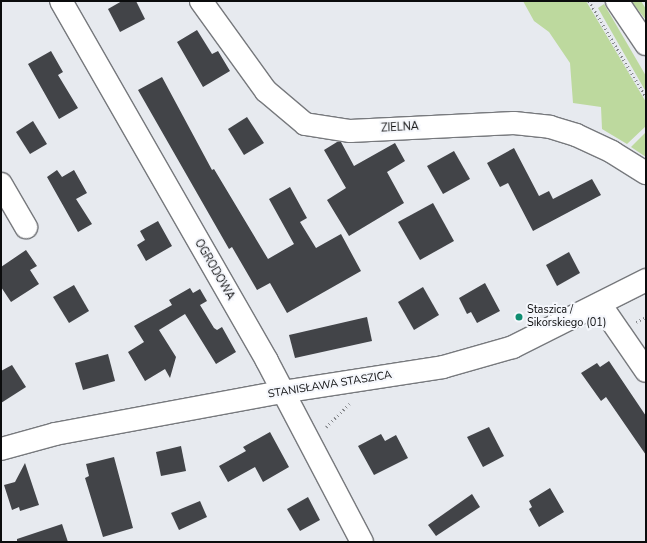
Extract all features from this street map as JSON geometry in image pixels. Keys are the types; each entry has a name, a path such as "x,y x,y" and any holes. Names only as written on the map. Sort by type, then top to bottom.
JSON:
{"street":[{"name":"OGRODOWA","path":"61,1 267,361 362,542"},
{"name":"ZIELNA","path":"201,1 266,91 305,124 350,131 514,123 550,127 576,135 612,152 646,173"},
{"path":"617,1 646,44"},
{"path":"1,184 26,227"},
{"name":"STANISŁAWA STASZICA","path":"1,449 55,434 282,392 443,367 513,347 646,280"},
{"path":"600,304 646,371"}],"path":[{"path":"589,1 646,97"}],"green space":[{"path":"523,1 586,1 646,102 646,126 627,144 602,129 601,107 573,103 570,63 549,32 534,21"},
{"path":"631,1 641,1 646,9 646,20"},
{"path":"604,4 646,76 646,92 598,8"},
{"path":"646,132 646,157 631,147"}],"building":[{"path":"122,1 136,1 145,19 120,32 108,9"},
{"path":"197,30 212,54 218,51 230,71 203,87 177,42"},
{"path":"51,51 63,72 58,75 78,108 59,119 28,64"},
{"path":"162,77 212,170 214,169 268,259 294,244 269,199 290,187 307,218 300,222 316,248 341,234 361,271 287,313 270,283 257,290 232,247 229,249 138,90"},
{"path":"247,117 264,143 244,155 228,129"},
{"path":"33,121 47,144 30,154 16,132"},
{"path":"337,142 341,142 354,166 395,143 405,161 387,172 404,203 349,236 327,200 346,188 324,150"},
{"path":"514,148 539,196 549,191 553,199 592,179 601,195 533,231 508,183 500,187 487,163"},
{"path":"454,151 470,179 443,194 427,166"},
{"path":"57,170 62,177 74,170 87,193 76,199 92,224 78,232 47,177"},
{"path":"433,203 454,241 420,260 398,222"},
{"path":"158,221 172,246 146,261 137,245 145,240 140,231"},
{"path":"26,250 37,266 30,270 39,284 11,302 1,287 1,267"},
{"path":"569,252 580,273 557,286 546,265"},
{"path":"485,283 500,311 477,323 471,312 467,314 459,298"},
{"path":"74,285 89,311 69,323 53,297"},
{"path":"423,287 439,315 414,330 398,302"},
{"path":"190,288 193,293 200,289 207,301 200,305 214,328 217,330 222,327 236,352 216,364 185,314 159,330 176,357 170,378 165,369 145,381 128,352 144,342 134,326 172,305 169,300"},
{"path":"367,317 372,341 295,358 289,335"},
{"path":"108,354 115,381 83,390 75,363"},
{"path":"609,361 646,416 646,455 606,397 601,401 581,373 597,363 600,367"},
{"path":"12,365 26,387 1,403 1,371"},
{"path":"489,427 504,456 483,467 467,437"},
{"path":"270,432 289,467 263,482 255,467 228,482 219,466 246,451 243,447"},
{"path":"381,434 385,441 396,435 408,458 374,475 358,446"},
{"path":"181,446 186,471 161,476 156,452"},
{"path":"114,457 133,528 103,537 85,478 89,476 86,464"},
{"path":"25,463 39,505 20,511 19,507 12,510 4,485 15,482"},
{"path":"550,488 564,512 539,527 529,509 532,507 529,501"},
{"path":"472,494 480,507 436,536 428,525"},
{"path":"308,497 320,520 300,531 287,509"},
{"path":"200,501 207,517 179,530 171,513"},
{"path":"62,524 68,542 17,542 17,539"}],"place":[{"name":"Staszica / Sikorskiego (01)","path":"519,317"}]}
